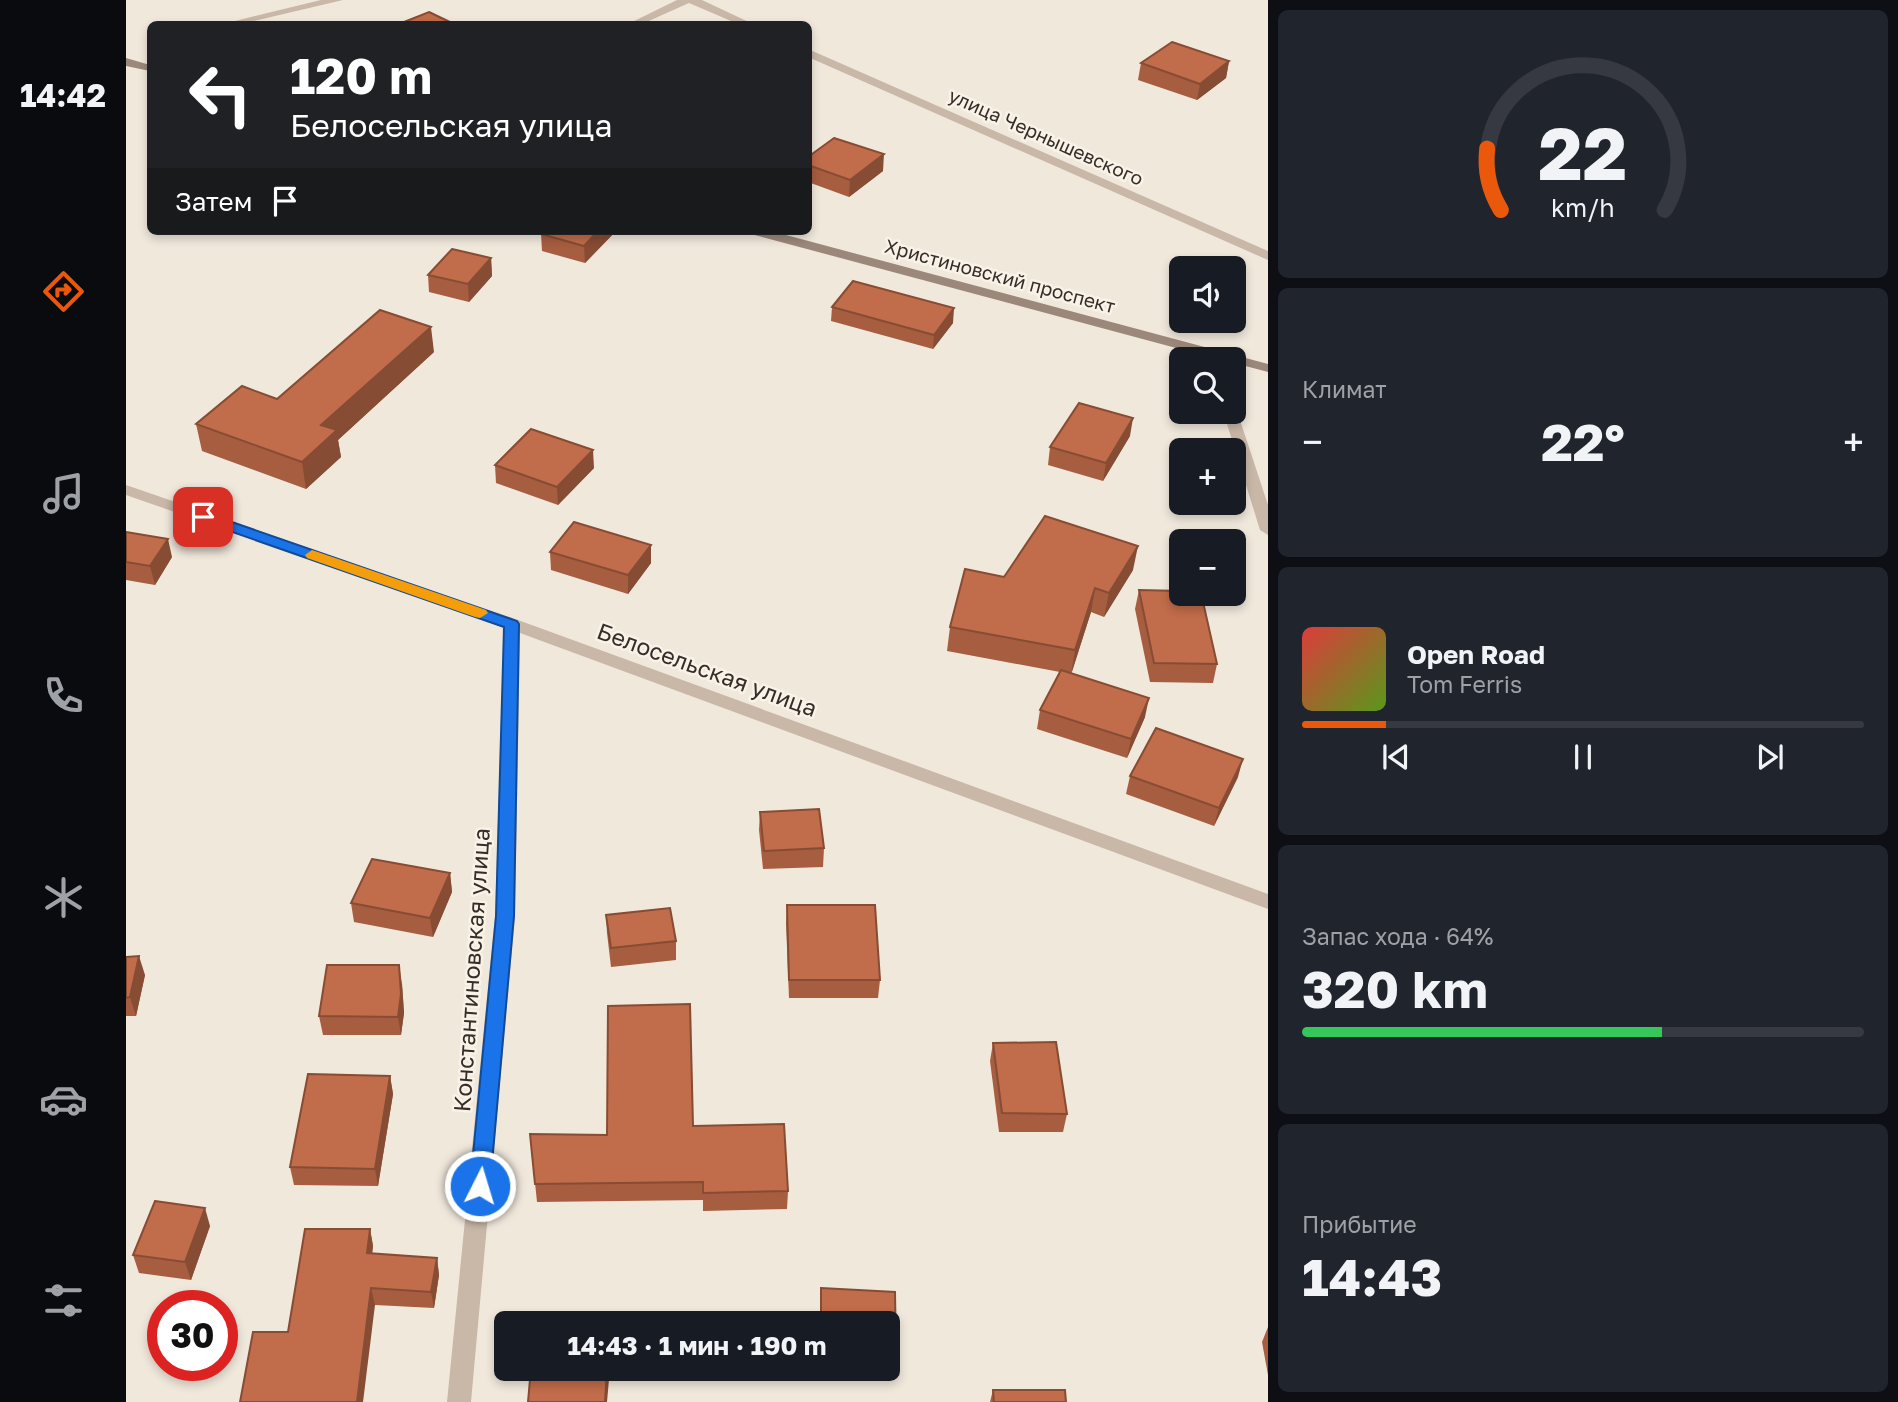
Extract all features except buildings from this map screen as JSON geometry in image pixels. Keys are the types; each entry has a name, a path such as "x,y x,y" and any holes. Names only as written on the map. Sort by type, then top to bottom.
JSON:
{"street":[{"path":"241,21 257,8 259,0"},
{"path":"247,21 337,0"},
{"path":"640,21 686,0"},
{"path":"692,0 740,21"},
{"name":"улица Чернышевского","path":"812,54 1268,256"},
{"path":"126,62 147,67"},
{"name":"Христиновский проспект","path":"771,235 1179,347"},
{"name":"Христиновский проспект","path":"1246,363 1268,368"},
{"path":"1234,424 1268,530"},
{"name":"Белосельская улица","path":"126,490 512,624 1268,902"},
{"name":"Константиновская улица","path":"459,1402 505,916 512,624"}],"slow traffic":[{"path":"312,555 480,613"}],"route":[{"path":"203,517 512,624 505,916 480,1186"}]}
